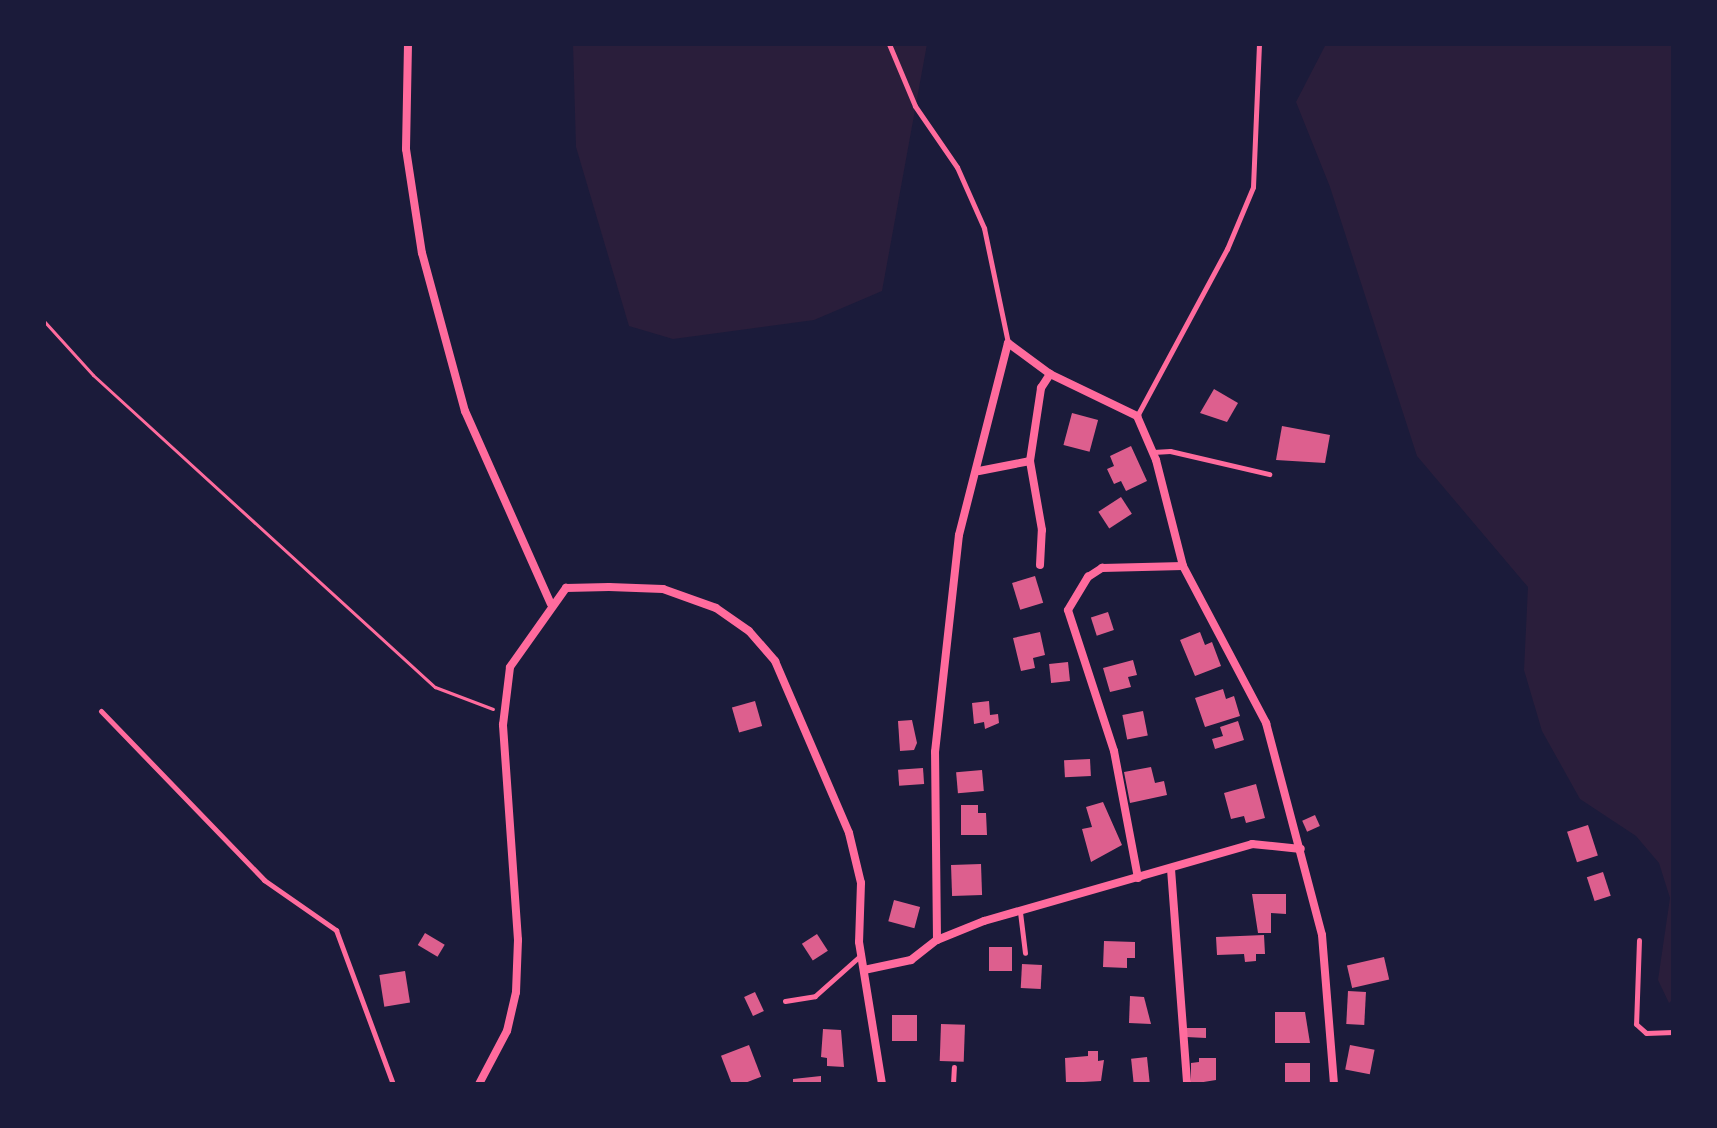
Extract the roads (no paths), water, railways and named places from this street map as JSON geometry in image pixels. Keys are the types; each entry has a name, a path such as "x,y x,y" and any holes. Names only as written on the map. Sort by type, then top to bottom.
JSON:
{"street":[{"path":"408,44 406,149 422,253 465,411 551,604"},
{"path":"937,940 935,752 959,535 979,471 992,391 1008,343 1050,374 1137,416 1153,452 1183,566 1266,723 1322,935 1334,1084"},
{"path":"1040,565 1042,530 1030,461 1041,388 1050,374"},
{"path":"979,471 1030,461"},
{"path":"1138,878 1114,751 1068,610 1088,577 1102,568 1183,566"},
{"path":"479,1084 507,1031 516,992 504,714 510,667 551,604 566,588 663,589 716,608 749,631 775,661 849,833 861,883 862,955 882,1084"},
{"path":"864,970 911,960 937,940 1020,911 1252,844 1301,849"},
{"path":"1171,869 1187,1084"}],"lane":[{"path":"889,44 915,106 957,167 984,228 1008,343"},
{"path":"1137,416 1227,249 1253,187 1259,44"},
{"path":"1153,452 1170,451 1269,474"},
{"path":"101,711 264,880 336,930 393,1084"},
{"path":"1020,911 1025,953"},
{"path":"1639,940 1636,1024 1646,1033 1673,1032"},
{"path":"785,1001 815,996 862,955"},
{"path":"953,1084 954,1067"}]}
